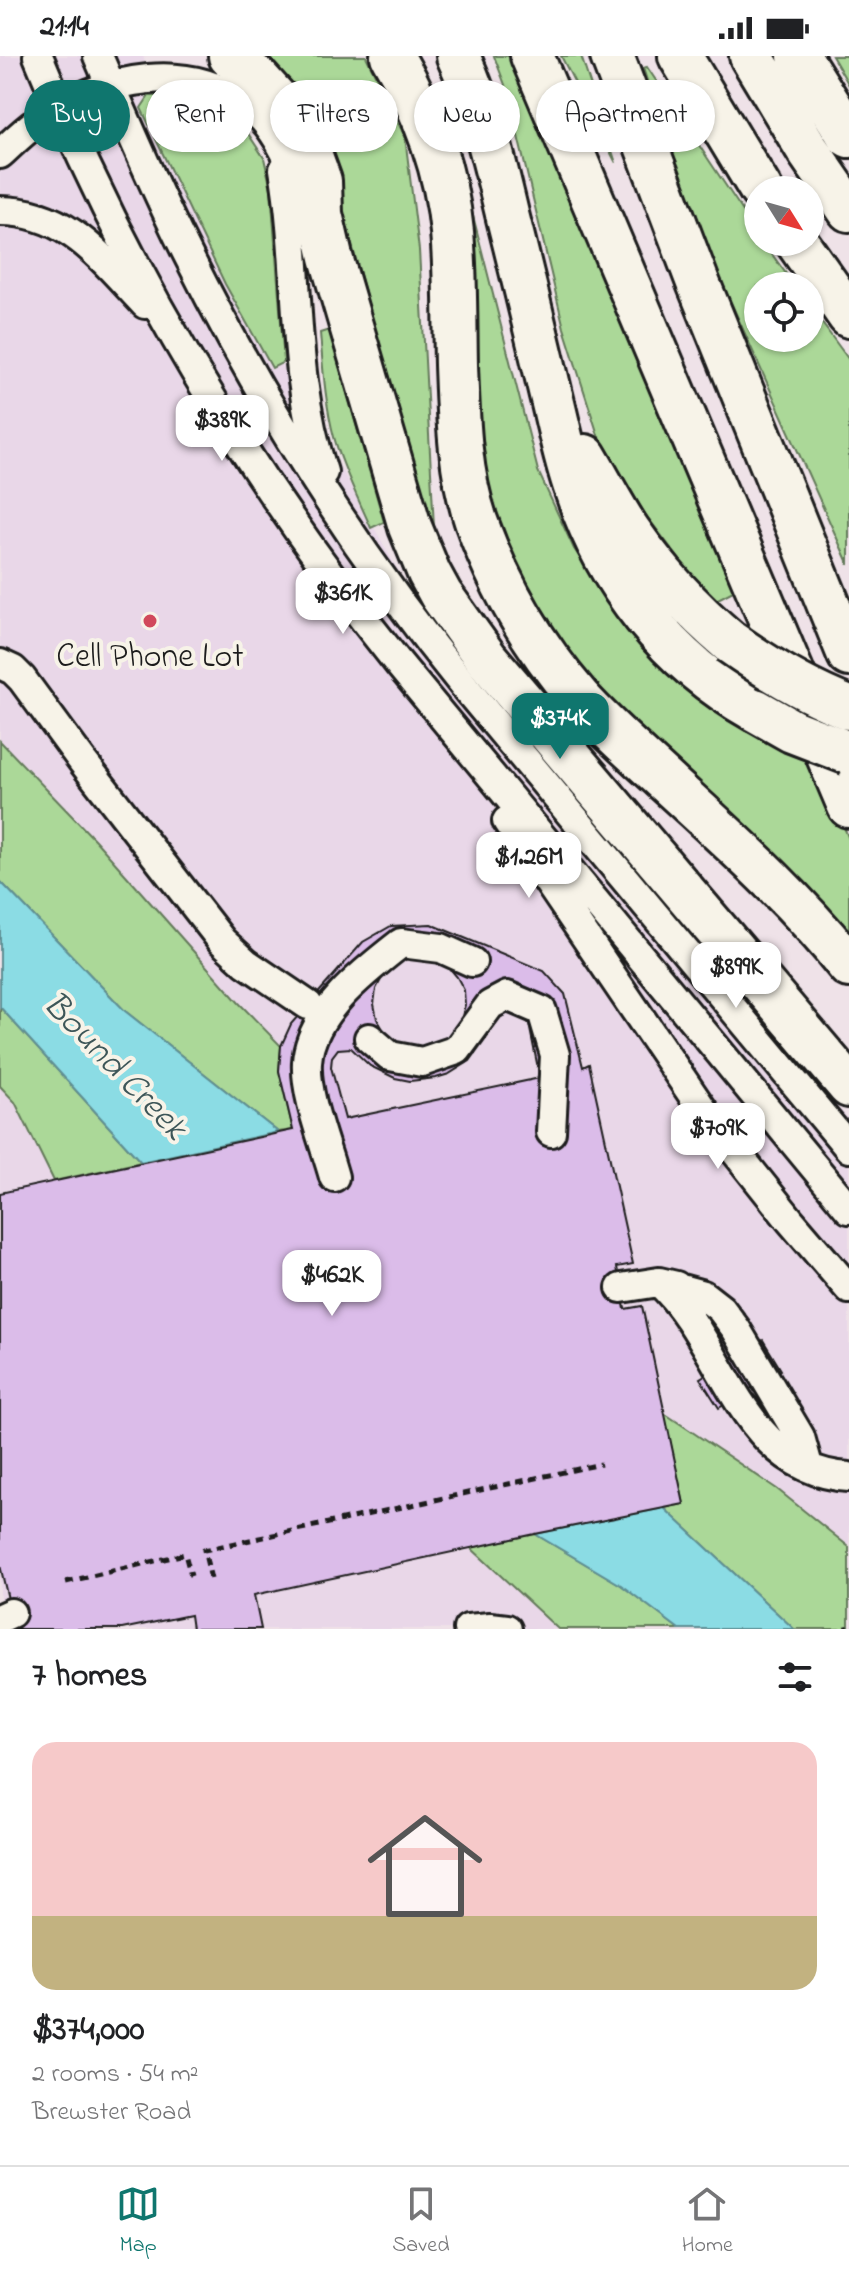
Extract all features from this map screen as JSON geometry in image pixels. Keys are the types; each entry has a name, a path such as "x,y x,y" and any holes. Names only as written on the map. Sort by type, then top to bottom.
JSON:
{"highway":[{"path":"230,56 258,79 297,129 311,156 320,181 321,214 410,527 441,595 486,658 849,1086"},
{"path":"392,56 421,112 444,182 452,232 458,413 463,465 475,517 505,588 545,654 579,698 769,877 849,966"},
{"path":"458,56 486,132 574,487 586,518 622,587 669,646 722,691 792,731 849,753"},
{"path":"532,56 849,806"},
{"path":"612,56 686,252 849,655"},
{"path":"680,56 753,176"},
{"path":"751,56 809,152 849,210"},
{"path":"799,56 849,136"},
{"path":"807,256 849,316"},
{"path":"553,403 614,508 660,574 694,611 730,642 772,671 849,708"},
{"path":"812,567 849,640"}],"street":[{"path":"38,56 48,80"},
{"path":"98,56 109,80"},
{"path":"130,81 147,77 185,77 203,81 235,95 270,126"},
{"path":"130,128 176,232 225,327 277,416 387,586 442,660 849,1148"},
{"path":"0,154 24,133"},
{"path":"81,152 126,247 175,337 285,514 346,598 849,1209"},
{"path":"281,152 289,195 307,413 327,483 354,538"},
{"path":"284,152 304,191 321,214"},
{"path":"0,211 30,213 70,230 97,254 175,337"},
{"path":"0,664 22,679 222,941 246,963 308,1005"},
{"path":"412,681 707,1116 849,1289"},
{"path":"334,1177 309,1089 307,1060 315,1032 326,1012 372,966 401,943 441,948 472,962"},
{"path":"369,1038 390,1056 422,1062 457,1050 490,1005 507,996 542,1011 555,1055 551,1132"},
{"path":"688,1089 689,1061 708,1039 730,1035 761,1043"},
{"path":"621,1288 670,1286 703,1295 721,1309 800,1437 808,1466 821,1473 849,1477"},
{"path":"468,1629 507,1629"}],"path":[{"path":"211,1579 204,1550 601,1464"},
{"path":"66,1582 185,1554 191,1576"}],"shaded area":[{"path":"0,56 143,56 151,80 146,80 146,152 174,152 188,194 424,617 849,1120 849,1629 0,1629"}],"green space":[{"path":"247,56 366,56 378,80 270,80 270,92"},
{"path":"494,56 511,56 521,77 536,112 536,152 553,152 739,588 716,600 687,569 645,514 598,435 564,328 520,144 520,80 503,80"},
{"path":"561,56 581,56 589,80 573,80"},
{"path":"832,56 849,56 849,85"},
{"path":"647,67 656,80 647,80 643,68"},
{"path":"146,100 146,118 141,108"},
{"path":"398,122 405,137 419,250 434,527 402,427 341,205 308,152 398,152"},
{"path":"254,143 264,158 271,189 284,362 272,368 225,284 162,152 254,152"},
{"path":"669,152 703,152 744,213 744,256 773,256 785,272 744,272 744,331 702,238"},
{"path":"472,212 538,471 574,549 630,629 744,727 818,766 849,839 849,938 809,887 572,666 530,611 496,523 482,459 476,376"},
{"path":"824,326 849,360 849,565 753,352 824,352"},
{"path":"329,330 384,522 371,528 342,460 331,424 320,333"},
{"path":"0,741 95,840 281,1046 279,1071 293,1130 278,1132 125,1011 0,881"},
{"path":"0,1007 141,1162 54,1181 15,1102 0,1086"},
{"path":"664,1413 777,1489 849,1547 849,1629 794,1629 664,1508 684,1504"},
{"path":"535,1534 621,1585 679,1629 558,1629 471,1548"}],"water":[{"name":"Bound Creek","path":"0,881 125,1011 278,1132 141,1162 0,1007"},
{"path":"664,1508 794,1629 679,1629 621,1585 535,1534"}],"building":[{"path":"431,924 544,971 565,994 583,1067 589,1064 633,1264 617,1267 625,1309 642,1306 684,1504 254,1595 261,1629 192,1629 190,1615 122,1629 15,1629 0,1565 0,1193 293,1130 279,1071 281,1046 291,1024 363,942 391,926","holes":["406,959 435,959 448,966 464,990 465,1005 453,1033 441,1042 426,1047 411,1047 397,1042 385,1032 377,1019 374,1004 376,989 383,976","510,1011 525,1018 529,1024 540,1078 345,1119 331,1067 332,1057 338,1049 351,1048 370,1066 395,1078 410,1081 436,1078 470,1061 488,1036 491,1025 501,1013"]},
{"path":"763,1340 781,1370 719,1408 700,1378"}],"railway":[{"path":"845,1629 849,1628"}],"place":[{"name":"Cell Phone Lot","path":"150,621"}]}
